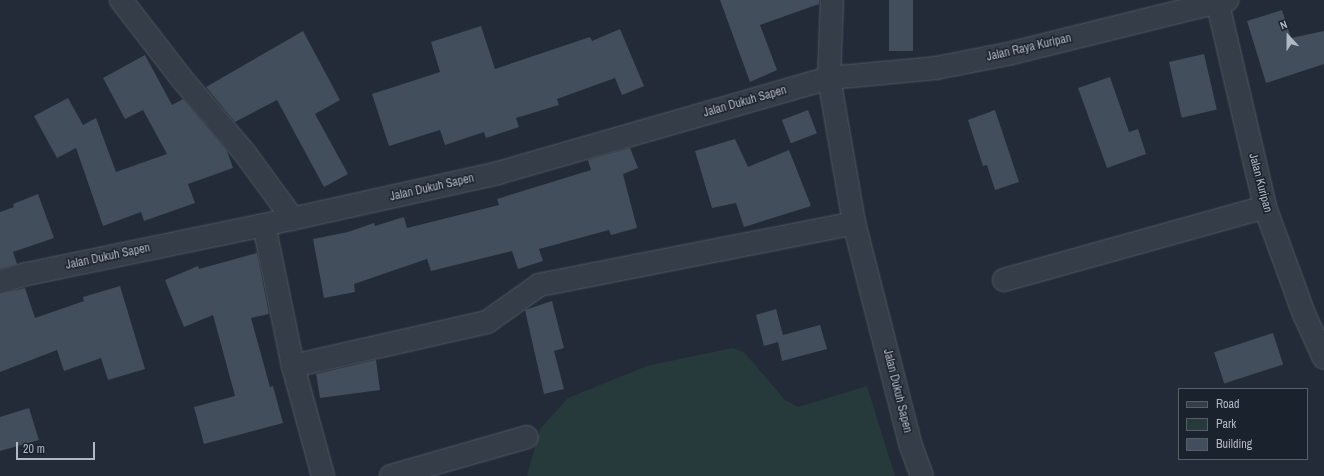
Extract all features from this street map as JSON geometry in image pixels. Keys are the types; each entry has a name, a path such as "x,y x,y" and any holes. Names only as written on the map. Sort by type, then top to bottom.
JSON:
{"street":[{"path":"121,0 182,79 244,152 292,219"},
{"path":"829,78 832,0"},
{"name":"Jalan Raya Kuripan","path":"829,78 936,68 1092,34 1220,0"},
{"name":"Jalan Kuripan","path":"1220,0 1265,207 1304,314 1324,358"},
{"name":"Jalan Dukuh Sapen","path":"0,282 27,274 292,219 498,173 829,78 854,223 911,446 922,476"},
{"path":"1004,280 1265,207"},
{"path":"293,366 487,322 539,285 854,223"},
{"path":"264,225 293,366 323,476"},
{"path":"391,476 527,437"}],"green space":[{"path":"732,348 744,352 785,400 798,407 867,386 895,476 527,476 540,429 568,398 647,366"}],"building":[{"path":"720,0 819,0 819,4 760,25 777,70 750,82"},
{"path":"889,0 913,0 913,51 889,51"},
{"path":"1282,10 1291,38 1324,31 1324,64 1266,83 1247,21"},
{"path":"481,26 495,69 590,37 592,41 620,29 644,86 622,95 615,78 557,99 559,105 516,118 519,127 486,138 484,132 445,145 440,130 389,146 372,94 440,72 431,42"},
{"path":"303,31 340,100 315,114 348,174 324,187 277,100 235,122 206,87"},
{"path":"1204,54 1217,110 1182,118 1169,62"},
{"path":"145,55 172,105 183,99 227,151 233,168 188,184 195,203 144,221 141,212 103,226 76,148 57,158 34,116 68,98 83,125 96,118 116,172 167,154 143,110 125,119 103,78"},
{"path":"1110,77 1129,132 1138,129 1146,154 1107,168 1078,88"},
{"path":"808,110 817,133 791,143 782,120"},
{"path":"995,110 1019,182 995,190 987,165 983,166 968,120"},
{"path":"735,139 748,167 789,150 811,206 744,227 736,203 712,208 695,151"},
{"path":"630,148 638,168 623,174 637,228 611,235 609,230 539,249 543,261 518,269 512,251 431,271 427,259 354,284 355,292 324,298 313,239 348,232 374,223 375,226 404,217 407,228 499,205 497,199 591,170 588,160"},
{"path":"38,194 54,238 13,252 17,264 0,269 0,212 14,207 13,204"},
{"path":"257,253 269,314 251,318 270,387 273,386 283,423 204,444 194,407 235,396 213,315 184,327 165,280 198,266 199,269"},
{"path":"120,286 145,369 108,380 101,358 64,371 57,350 0,372 0,294 25,288 35,318 84,301 83,297"},
{"path":"552,301 564,348 554,351 564,389 544,394 525,310"},
{"path":"776,309 783,335 820,325 827,349 782,361 778,342 764,346 756,315"},
{"path":"1273,333 1283,364 1224,384 1214,352"},
{"path":"376,360 380,390 320,398 316,374"},
{"path":"29,408 39,440 0,451 0,417"}]}
